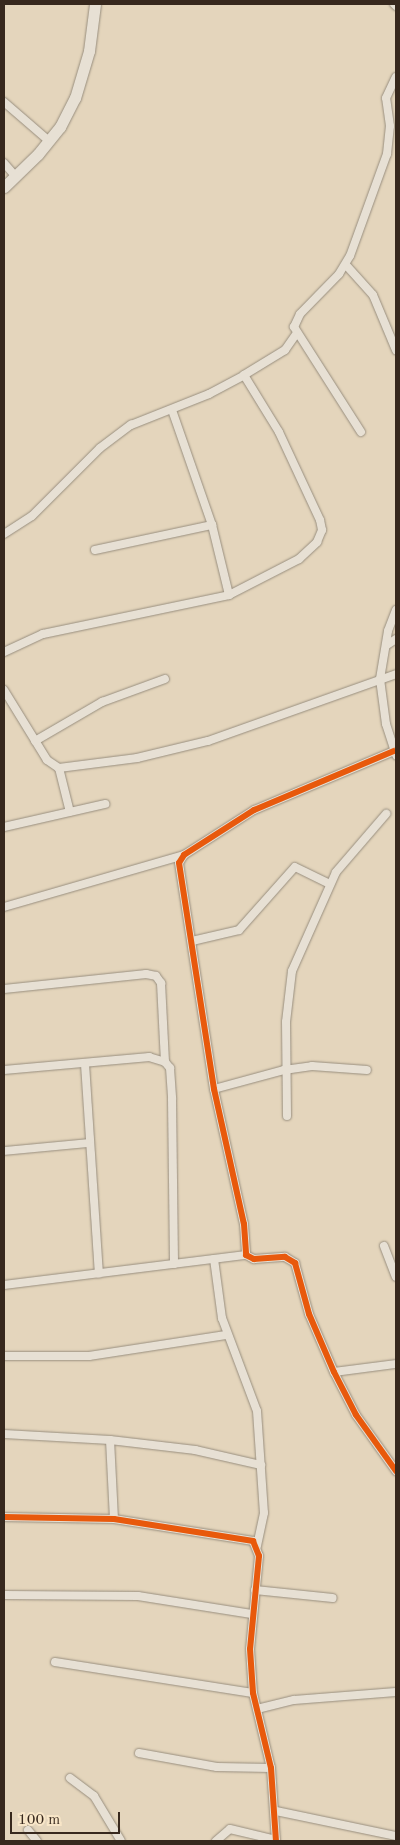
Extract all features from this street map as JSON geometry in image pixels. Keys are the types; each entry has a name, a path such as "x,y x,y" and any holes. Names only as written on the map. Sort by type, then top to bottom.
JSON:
{"main road":[{"path":"4,187 16,177 60,127 84,75 94,4"}],"street":[{"path":"361,432 294,327 300,314 346,265 387,154 393,128 386,98 396,77"},
{"path":"4,102 49,141"},
{"path":"4,164 16,177"},
{"path":"346,265 367,284 396,350"},
{"path":"388,330 396,325"},
{"path":"4,534 32,516 116,435 131,425 172,410 244,375 285,350 297,333"},
{"path":"4,652 43,634 229,595 299,559 317,542 322,530 279,432 244,375"},
{"path":"172,410 212,525 229,595"},
{"path":"95,550 212,525"},
{"path":"4,907 184,855 254,810 395,753 386,724 380,679 396,610"},
{"path":"387,645 396,638"},
{"path":"4,690 47,760 59,768 137,758 208,741 396,674"},
{"path":"35,741 102,702 165,679"},
{"path":"59,768 70,812"},
{"path":"4,827 104,804"},
{"path":"287,1116 284,1070 290,977 330,884 343,864 386,814"},
{"path":"184,855 179,863 214,1089 244,1224 246,1255"},
{"path":"192,941 239,930 295,867 330,884"},
{"path":"4,989 146,974 156,976 161,983 166,1062 170,1068 172,1099 174,1264"},
{"path":"4,1070 149,1058 166,1062"},
{"path":"86,1064 89,1143 99,1274"},
{"path":"214,1089 284,1070 312,1066 367,1070"},
{"path":"4,1151 89,1143"},
{"path":"384,1246 396,1276"},
{"path":"4,1285 246,1255 254,1259 285,1257 295,1263 309,1314 334,1372 356,1415 396,1471"},
{"path":"214,1259 218,1297 227,1335 257,1411 264,1513 257,1546 252,1614 252,1693 271,1768 276,1811 276,1840 230,1829 216,1841"},
{"path":"4,1356 89,1356 227,1335"},
{"path":"334,1372 396,1364"},
{"path":"4,1434 110,1440 195,1450 261,1465"},
{"path":"110,1440 114,1518"},
{"path":"4,1517 114,1518 244,1538 257,1546"},
{"path":"255,1590 333,1598"},
{"path":"4,1595 138,1596 252,1614"},
{"path":"55,1662 252,1693"},
{"path":"257,1709 294,1700 396,1692"},
{"path":"139,1753 217,1767 271,1768"},
{"path":"70,1778 94,1796 121,1841"},
{"path":"276,1811 396,1836"},
{"path":"28,1830 37,1841"}],"cycle path":[{"path":"394,751 254,810 184,855 179,863 214,1089 244,1224 246,1255 254,1259 285,1257 295,1263 309,1314 334,1372 356,1415 396,1471"},
{"path":"4,1517 114,1519 253,1541 259,1556 250,1649 253,1693 271,1768 276,1841"}]}
